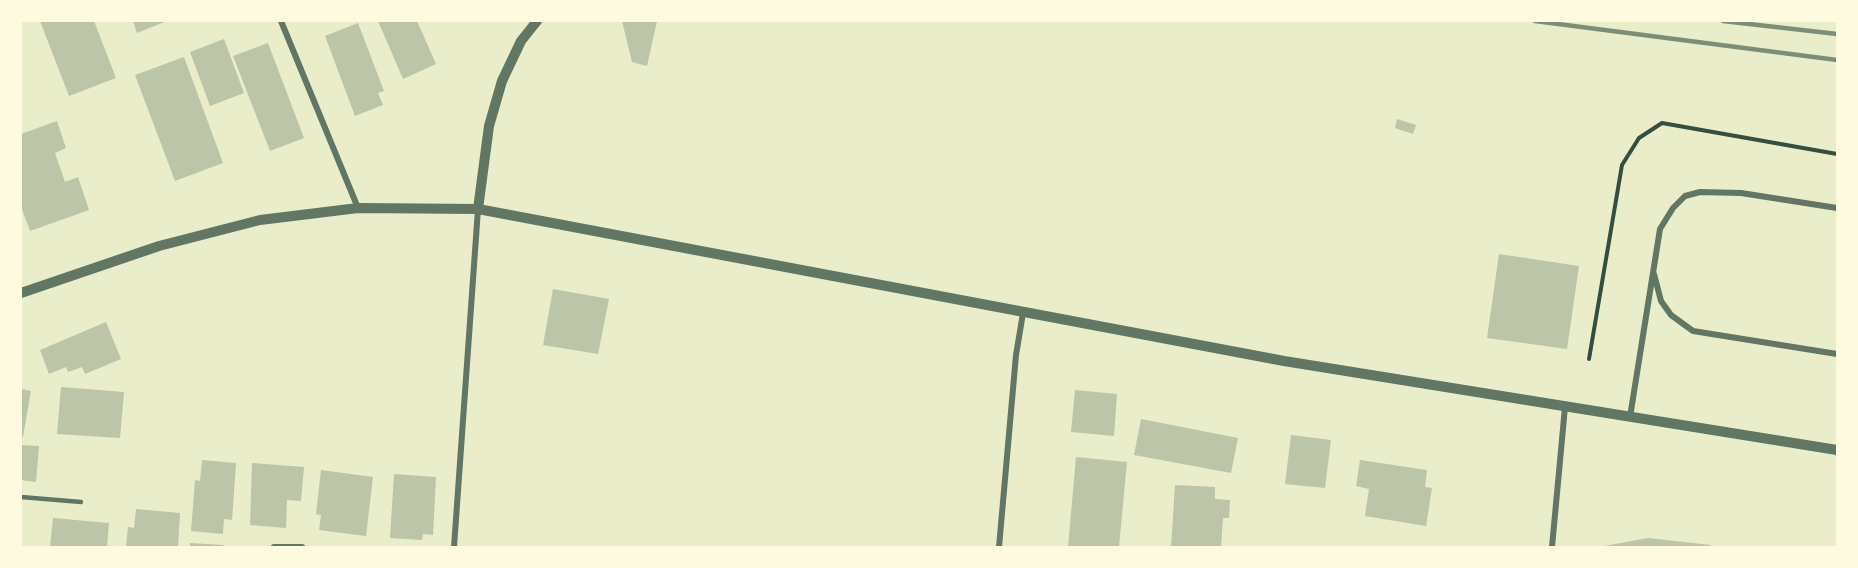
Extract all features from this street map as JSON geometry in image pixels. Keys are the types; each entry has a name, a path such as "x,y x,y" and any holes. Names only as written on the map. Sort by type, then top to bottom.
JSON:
{"street":[{"path":"282,21 358,208"},
{"path":"454,547 477,209 489,126 502,81 521,41 537,21"},
{"path":"1630,417 1660,229 1673,208 1685,196 1700,192 1731,192 1837,208"},
{"path":"21,292 159,246 260,220 358,208 477,209 1273,359 1837,450"},
{"path":"1653,272 1661,301 1676,320 1693,331 1837,354"},
{"path":"999,547 1016,355 1023,313"},
{"path":"1552,547 1565,407"},
{"path":"274,547 302,547"}],"lane":[{"path":"21,497 81,502"}],"building":[{"path":"40,21 94,21 116,78 69,96"},
{"path":"133,21 167,21 137,33"},
{"path":"378,21 417,21 436,64 403,79"},
{"path":"622,21 657,21 647,66 632,62"},
{"path":"358,23 384,91 378,93 383,105 355,116 325,36"},
{"path":"224,39 244,93 210,106 190,52"},
{"path":"268,43 304,138 270,151 233,56"},
{"path":"184,57 223,163 175,181 135,75"},
{"path":"1397,119 1416,125 1413,134 1395,128"},
{"path":"57,121 66,148 55,153 65,182 78,177 89,210 30,231 21,207 21,134"},
{"path":"1499,254 1579,266 1567,349 1487,338"},
{"path":"553,289 609,299 598,354 543,345"},
{"path":"106,322 121,359 85,374 82,367 68,372 66,367 49,374 40,350"},
{"path":"61,387 124,392 120,438 57,434"},
{"path":"21,389 31,391 23,437 21,437"},
{"path":"1075,390 1117,394 1114,436 1071,432"},
{"path":"1141,419 1238,438 1231,473 1134,455"},
{"path":"1291,435 1331,440 1325,488 1285,484"},
{"path":"21,445 39,446 36,482 21,480"},
{"path":"1076,457 1127,462 1119,547 1068,547"},
{"path":"202,460 236,463 232,520 224,519 223,534 191,531 195,480 200,481"},
{"path":"1360,460 1427,470 1425,487 1432,488 1426,526 1365,516 1369,489 1356,486"},
{"path":"252,463 304,467 301,501 287,500 286,528 250,525"},
{"path":"321,470 373,477 366,536 319,530 321,515 316,514"},
{"path":"394,474 436,477 433,535 423,534 422,540 390,538"},
{"path":"1175,485 1215,487 1215,499 1230,500 1229,518 1223,518 1221,547 1171,547"},
{"path":"136,509 180,513 178,547 126,547 128,527 134,528"},
{"path":"53,518 109,523 107,547 50,547"},
{"path":"1648,538 1711,545 1710,547 1599,547"},
{"path":"190,543 224,545 224,547 190,547"}],"railway":[{"path":"1535,21 1837,60"},
{"path":"1723,21 1837,34"}]}
